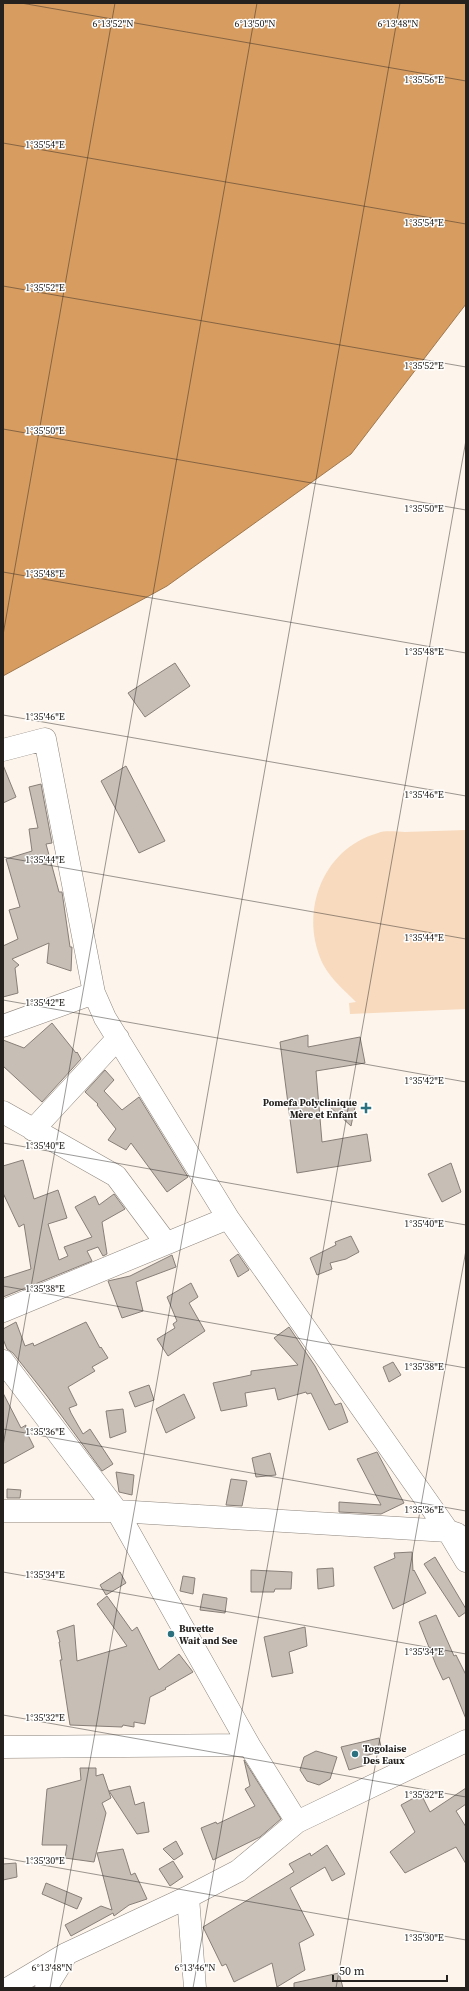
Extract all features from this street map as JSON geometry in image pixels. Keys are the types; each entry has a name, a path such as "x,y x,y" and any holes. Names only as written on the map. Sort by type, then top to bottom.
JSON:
{"street":[{"path":"3,750 45,739 94,993 105,1018 228,1218 457,1533 466,1561"},
{"path":"3,1026 94,993"},
{"path":"33,1130 118,1038"},
{"path":"3,1112 116,1176 166,1243"},
{"path":"3,1310 228,1218"},
{"path":"3,1361 116,1511 249,1745 297,1822"},
{"path":"3,1511 116,1511 457,1533"},
{"path":"9,1988 66,1954 188,1897 238,1871 297,1822 466,1741"},
{"path":"3,1747 249,1745"},
{"path":"188,1897 195,1988"},
{"path":"46,1988 66,1954"}],"shaded area":[{"path":"3,3 466,3 466,304 351,454 167,586 3,676"},
{"path":"466,830 466,1009 350,1014 349,1003 356,1002 334,980 324,966 317,946 313,926 315,906 320,886 329,869 342,853 358,841 381,832"}],"building":[{"path":"175,663 190,686 145,717 128,693"},
{"path":"3,765 16,797 3,803"},
{"path":"126,766 165,841 139,853 101,781"},
{"path":"41,784 52,843 46,844 59,892 62,892 70,947 72,947 71,971 47,963 49,943 12,959 19,965 15,968 18,993 3,997 3,946 18,939 9,910 20,907 6,859 32,851 29,829 38,828 29,787"},
{"path":"52,1023 76,1053 77,1052 81,1059 42,1102 3,1066 3,1040 24,1048"},
{"path":"308,1035 308,1047 360,1037 365,1063 316,1071 322,1142 367,1134 371,1161 297,1173 280,1042"},
{"path":"105,1070 114,1080 104,1091 122,1110 139,1097 188,1177 167,1192 131,1143 126,1150 108,1140 116,1129 97,1105 98,1104 85,1092"},
{"path":"348,1100 355,1107 351,1126 329,1106"},
{"path":"23,1160 34,1199 58,1190 67,1218 48,1224 59,1260 68,1256 64,1247 92,1237 75,1207 95,1196 99,1205 114,1194 125,1209 102,1222 107,1254 103,1256 98,1247 87,1251 92,1261 3,1297 3,1278 31,1269 24,1224 19,1227 3,1193 3,1166"},
{"path":"451,1163 461,1192 442,1202 428,1174"},
{"path":"351,1236 359,1252 346,1259 330,1263 332,1269 317,1275 310,1258 336,1245 335,1242"},
{"path":"238,1254 249,1270 238,1277 230,1260"},
{"path":"172,1255 176,1267 136,1282 143,1311 122,1318 108,1281 130,1276"},
{"path":"191,1283 198,1297 189,1303 205,1331 168,1356 157,1339 175,1328 173,1324 177,1321 167,1297"},
{"path":"16,1322 25,1346 33,1343 34,1346 86,1322 100,1348 101,1347 108,1358 92,1367 95,1371 68,1387 77,1405 69,1408 83,1434 90,1429 113,1464 102,1471 47,1396 13,1353 7,1349 3,1339 3,1329"},
{"path":"289,1327 315,1366 335,1405 341,1403 348,1422 329,1430 311,1393 307,1394 306,1392 278,1400 275,1388 245,1393 247,1406 221,1411 213,1383 251,1375 251,1371 298,1365 274,1338"},
{"path":"393,1362 401,1375 389,1382 383,1367"},
{"path":"149,1385 154,1400 135,1407 129,1392"},
{"path":"3,1393 21,1428 26,1425 25,1429 34,1447 3,1464"},
{"path":"184,1394 195,1418 166,1433 156,1409"},
{"path":"123,1409 126,1432 110,1438 106,1411"},
{"path":"377,1452 404,1503 381,1514 339,1512 339,1502 381,1505 357,1459"},
{"path":"270,1453 276,1475 256,1477 252,1458"},
{"path":"116,1472 134,1475 132,1495 119,1492"},
{"path":"231,1479 247,1481 242,1506 226,1505"},
{"path":"7,1489 21,1490 20,1498 7,1498"},
{"path":"412,1552 413,1571 414,1570 426,1593 393,1609 374,1567 395,1558 394,1553"},
{"path":"435,1557 466,1609 466,1612 459,1617 424,1564"},
{"path":"333,1568 334,1586 318,1589 317,1569"},
{"path":"251,1570 292,1572 291,1589 275,1589 274,1592 251,1592"},
{"path":"120,1572 126,1583 106,1595 100,1585"},
{"path":"183,1576 195,1578 193,1594 180,1591"},
{"path":"203,1594 227,1598 225,1613 200,1610"},
{"path":"107,1596 132,1631 137,1627 159,1670 179,1654 193,1672 150,1697 145,1724 134,1722 134,1727 123,1725 122,1727 70,1725 60,1660 62,1660 60,1642 57,1631 74,1625 77,1661 127,1646 97,1604"},
{"path":"436,1615 454,1656 456,1655 466,1675 466,1719 449,1677 443,1680 419,1622"},
{"path":"305,1627 307,1646 289,1652 293,1673 272,1677 264,1637"},
{"path":"379,1738 382,1751 365,1756 366,1765 349,1770 341,1747"},
{"path":"316,1751 337,1757 330,1779 319,1785 307,1781 300,1770 304,1757"},
{"path":"244,1760 281,1819 260,1837 213,1860 201,1828 216,1822 217,1824 255,1806 245,1789 250,1786"},
{"path":"80,1768 96,1768 96,1776 103,1774 111,1798 102,1803 106,1813 94,1862 65,1858 67,1845 42,1845 47,1789 81,1780"},
{"path":"130,1786 135,1805 144,1802 149,1832 137,1834 109,1791"},
{"path":"466,1788 466,1804 456,1811 466,1827 466,1864 456,1847 405,1873 390,1852 415,1832 401,1805 421,1794 430,1812"},
{"path":"176,1841 183,1854 174,1860 163,1849"},
{"path":"327,1845 345,1874 332,1881 325,1867 290,1888 314,1935 299,1943 305,1970 277,1987 272,1963 234,1982 226,1964 222,1966 203,1927 294,1872 289,1864 310,1853 311,1856"},
{"path":"123,1849 131,1875 135,1873 147,1899 129,1905 114,1916 113,1913 71,1936 65,1925 101,1906 112,1910 97,1853"},
{"path":"173,1861 183,1877 170,1886 159,1869"},
{"path":"16,1863 17,1877 3,1880 3,1864"},
{"path":"46,1883 82,1898 77,1909 42,1894"},
{"path":"339,1973 343,1988 294,1988 294,1983"}],"place":[{"name":"Pomefa Polyclinique Mère et Enfant","path":"366,1108"},
{"name":"Buvette Wait and See","path":"171,1634"},
{"name":"Togolaise Des Eaux","path":"355,1754"}]}
